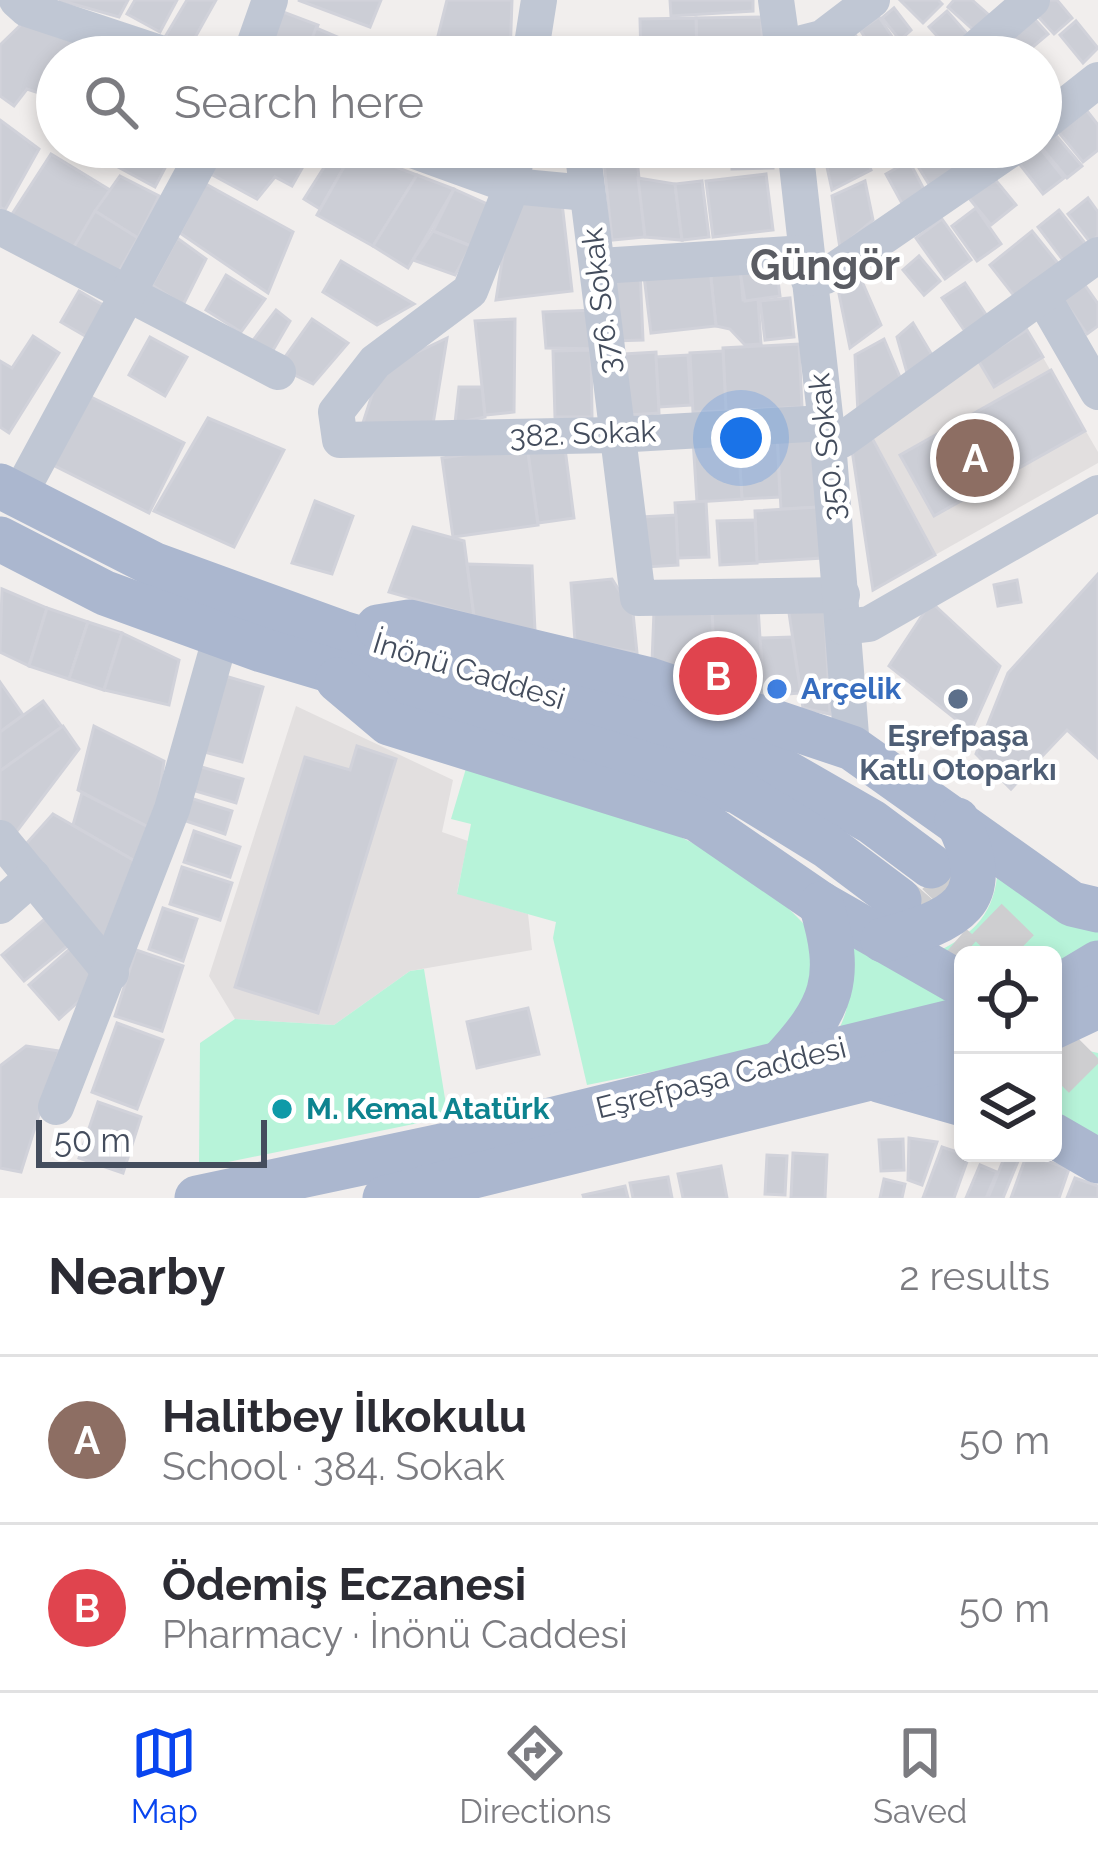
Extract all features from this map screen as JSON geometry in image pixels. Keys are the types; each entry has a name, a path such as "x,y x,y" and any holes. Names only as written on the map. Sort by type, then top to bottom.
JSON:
{"main road":[{"name":"İnönü Caddesi","path":"9,491 332,650 739,792 827,846 891,920"},
{"name":"İnönü Caddesi","path":"0,539 105,593 221,635 332,650 759,758 872,822 931,866"},
{"path":"957,820 971,848 972,882 962,908 944,924 891,920 821,904 697,819 389,723 332,650 409,622 650,680 852,748 957,820 1072,904 1098,910"},
{"path":"780,1064 829,1001 836,952 821,904"},
{"path":"891,920 954,977"},
{"path":"1067,1015 1098,963"},
{"path":"1067,1015 1098,992"},
{"name":"Eşrefpaşa Caddesi","path":"197,1198 465,1141 954,1021"},
{"name":"Eşrefpaşa Caddesi","path":"386,1198 954,1057"},
{"path":"876,1079 954,1101"},
{"path":"1062,1140 1098,1161"}],"street":[{"path":"257,36 270,0"},
{"path":"533,36 539,0"},
{"path":"776,0 781,36"},
{"path":"825,36 872,0"},
{"path":"990,36 1032,0"},
{"path":"20,10 104,36"},
{"path":"1062,108 1098,80"},
{"path":"9,491 127,294 196,168"},
{"path":"462,168 512,186 587,194"},
{"path":"512,186 515,168"},
{"name":"376. Sokak","path":"584,168 638,598 843,611"},
{"name":"350. Sokak","path":"804,168 806,266 827,433 852,748"},
{"path":"600,266 806,266 826,276 983,168"},
{"name":"382. Sokak","path":"512,186 470,291 375,362 336,412 340,440 827,433 842,440 1098,255"},
{"path":"0,227 278,372"},
{"path":"1042,296 1098,392"},
{"path":"843,611 869,624 1098,493"},
{"path":"56,1107 172,809 221,635"},
{"path":"0,838 111,973"},
{"path":"0,906 33,877"}],"shaded area":[{"path":"1027,330 1098,452 1098,463 873,590 852,450"},
{"path":"296,706 453,780 442,832 468,841 457,893 528,914 532,950 410,971 334,1025 235,1019 209,976"}],"green space":[{"path":"467,765 662,828 751,878 790,910 824,948 794,1043 587,1085 553,938 556,922 457,894 471,824 451,819"},
{"path":"998,867 1098,926 1098,944 1062,962 1062,946 954,946 954,960 935,953 980,920"},
{"path":"845,930 954,991 954,999 830,1044 848,1003"},
{"path":"424,969 448,1117 199,1168 200,1043 235,1019 334,1025 410,971"},
{"path":"1062,1050 1098,1053 1098,1139 1062,1122"}],"building":[{"path":"59,0 128,0 119,17"},
{"path":"135,0 177,0 160,32 127,14"},
{"path":"187,0 216,0 196,36 166,36"},
{"path":"298,0 381,0 370,27"},
{"path":"447,0 512,0 511,36 438,36"},
{"path":"670,0 753,0 753,11 671,16"},
{"path":"900,0 938,0 942,4 923,23"},
{"path":"954,0 972,0 991,17 977,33 948,7"},
{"path":"1047,0 1057,0 1072,18 1054,34 1034,12"},
{"path":"894,8 911,30 897,36 882,18"},
{"path":"947,11 969,36 937,36 929,27"},
{"path":"283,12 318,25 314,36 274,36"},
{"path":"1030,14 1048,34 1046,36 1005,36"},
{"path":"31,15 83,36 36,36 36,92 27,89 14,106 0,96 0,45"},
{"path":"762,17 762,36 696,36 696,18"},
{"path":"879,17 892,36 864,36 860,30"},
{"path":"696,18 696,36 640,36 640,19"},
{"path":"1076,21 1098,48 1083,63 1060,35"},
{"path":"1084,107 1098,125 1098,150 1083,162 1062,136 1062,124"},
{"path":"0,120 36,147 36,154 5,210 0,207"},
{"path":"1062,143 1082,166 1067,178 1059,168"},
{"path":"42,168 74,168 110,190 72,250 9,219"},
{"path":"120,168 165,168 155,187"},
{"path":"214,168 302,168 292,186 275,177 257,199 211,174"},
{"path":"324,168 343,168 320,209 304,199"},
{"path":"343,168 398,168 417,175 373,246 317,215"},
{"path":"605,168 638,168 645,237 612,240"},
{"path":"827,168 870,168 871,170 832,190"},
{"path":"913,168 927,195 904,207 886,174"},
{"path":"919,168 964,168 966,171 933,191"},
{"path":"1023,168 1056,168 1064,178 1043,194"},
{"path":"766,174 773,230 713,237 706,181"},
{"path":"417,175 454,189 408,268 373,246"},
{"path":"120,176 159,196 138,238 95,211"},
{"path":"993,177 1016,205 991,225 968,197"},
{"path":"638,178 675,184 682,240 645,237"},
{"path":"702,181 709,237 682,240 675,184"},
{"path":"865,181 873,220 840,248 832,196"},
{"path":"204,183 293,232 268,293 180,233"},
{"path":"454,189 496,208 471,246 433,231"},
{"path":"1088,198 1098,212 1098,236 1090,242 1068,214"},
{"path":"511,203 562,203 572,291 496,300"},
{"path":"976,208 1001,244 977,261 952,226"},
{"path":"1059,210 1088,247 1066,264 1038,227"},
{"path":"95,211 138,238 115,278 72,250"},
{"path":"942,219 971,260 945,279 916,238"},
{"path":"433,231 471,246 455,275 413,260"},
{"path":"1032,231 1061,267 1019,302 990,265"},
{"path":"177,238 206,259 183,305 152,285"},
{"path":"919,256 940,281 924,295 903,270"},
{"path":"341,261 414,304 377,325 323,292"},
{"path":"740,265 743,300 758,299 761,344 745,345 730,329 716,326 710,269"},
{"path":"776,265 780,296 745,301 740,271"},
{"path":"710,269 716,326 651,333 644,276"},
{"path":"640,270 643,340 613,341 609,272"},
{"path":"226,275 265,299 241,332 206,310"},
{"path":"861,279 881,325 850,348 839,294"},
{"path":"1082,281 1098,304 1098,326 1087,334 1061,296"},
{"path":"965,283 991,322 969,337 942,298"},
{"path":"79,291 110,309 92,340 61,322"},
{"path":"790,298 794,337 765,340 760,301"},
{"path":"276,310 290,321 269,357 248,347"},
{"path":"597,310 603,349 546,348 543,312"},
{"path":"312,319 348,343 313,384 278,367"},
{"path":"515,319 514,412 485,415 475,321"},
{"path":"913,323 935,360 909,380 897,337"},
{"path":"1027,330 1043,357 994,387 978,360"},
{"path":"33,336 59,353 9,433 0,427 0,361 12,368"},
{"path":"150,337 187,357 165,396 129,375"},
{"path":"447,338 433,424 362,426 380,370"},
{"path":"884,339 902,382 858,413 855,355"},
{"path":"799,344 802,407 726,411 723,348"},
{"path":"591,350 592,417 555,417 553,351"},
{"path":"723,351 726,411 693,412 690,353"},
{"path":"656,352 659,413 628,415 625,354"},
{"path":"688,355 691,405 659,407 656,357"},
{"path":"1051,370 1085,431 934,516 900,455"},
{"path":"459,387 482,387 485,417 455,423"},
{"path":"87,395 184,443 149,513 53,465"},
{"path":"208,418 284,450 234,547 154,511"},
{"path":"815,433 819,507 781,509 777,435"},
{"path":"777,435 780,497 742,499 738,437"},
{"path":"738,437 742,499 697,502 693,439"},
{"path":"872,438 935,555 873,590 852,450"},
{"path":"564,441 574,518 538,523 527,446"},
{"path":"527,446 538,525 453,537 442,458"},
{"path":"315,501 353,516 332,574 292,563"},
{"path":"706,501 709,557 678,558 675,503"},
{"path":"819,507 822,558 757,562 755,511"},
{"path":"676,515 678,565 645,567 642,517"},
{"path":"755,520 757,563 720,565 717,521"},
{"path":"413,527 464,541 474,616 389,592"},
{"path":"467,564 532,566 535,631 474,616"},
{"path":"1098,574 1098,758 1067,730 1011,789 976,754 1008,673"},
{"path":"612,579 633,613 637,653 575,641 571,583"},
{"path":"1017,580 1021,602 998,606 994,585"},
{"path":"2,589 47,608 29,666 0,652"},
{"path":"824,600 830,714 803,708 788,606"},
{"name":"Eşrefpaşa Katlı Otoparkı","path":"931,602 1000,666 971,731 889,666"},
{"path":"758,607 765,696 715,681 712,609"},
{"path":"47,608 88,622 69,679 29,666"},
{"path":"712,609 715,681 652,663 654,611"},
{"path":"88,622 122,633 104,690 69,679"},
{"path":"122,633 179,660 169,705 104,690"},
{"path":"792,637 801,693 765,696 760,638"},
{"path":"225,676 263,687 242,762 204,752"},
{"path":"0,682 23,715 0,732"},
{"path":"43,701 62,727 0,771 0,732"},
{"path":"63,726 79,749 11,839 0,823 0,771"},
{"path":"94,726 164,761 154,830 78,790"},
{"path":"357,746 396,759 318,1013 235,987 305,757 350,770"},
{"path":"198,766 243,779 236,803 192,790"},
{"path":"82,793 154,830 140,864 73,825"},
{"path":"190,798 232,811 225,834 183,820"},
{"path":"53,814 140,864 113,944 95,938 26,844"},
{"path":"194,831 240,847 230,877 184,862"},
{"path":"182,867 232,883 220,920 170,904"},
{"path":"163,908 197,919 183,961 149,949"},
{"path":"47,917 70,944 24,981 2,955"},
{"path":"71,948 100,982 59,1019 29,985"},
{"path":"136,950 183,966 162,1031 115,1016"},
{"path":"528,1008 539,1054 477,1068 467,1022"},
{"path":"117,1023 163,1040 137,1109 92,1092"},
{"path":"26,1046 59,1051 21,1172 0,1168 0,1066"},
{"path":"98,1102 141,1117 123,1173 79,1158"},
{"path":"909,1138 937,1142 922,1185 908,1180"},
{"path":"903,1139 904,1170 881,1171 879,1140"},
{"path":"942,1147 954,1151 954,1162 967,1162 954,1198 923,1198"},
{"path":"793,1153 827,1155 825,1198 791,1198"},
{"path":"767,1155 787,1156 785,1195 765,1194"},
{"path":"1003,1162 1018,1162 1003,1198 988,1198"},
{"path":"1024,1162 1049,1162 1069,1169 1059,1198 1011,1198"},
{"path":"980,1165 997,1172 986,1198 966,1198"},
{"path":"721,1166 727,1198 683,1198 678,1174"},
{"path":"668,1177 672,1198 633,1198 630,1183"},
{"path":"1075,1178 1098,1186 1098,1198 1067,1198"},
{"path":"884,1179 905,1184 902,1198 880,1198"},
{"path":"625,1186 628,1198 583,1195"}],"tunnel":[{"path":"938,873 1013,946"},
{"path":"901,902 954,948"},
{"path":"1062,1054 1098,1090"}],"place":[{"name":"Halitbey İlkokulu","path":"975,458"},
{"name":"Ödemiş Eczanesi","path":"718,676"},
{"name":"Arçelik","path":"777,689"},
{"name":"Eşrefpaşa Katlı Otoparkı","path":"958,699"},
{"name":"M. Kemal Atatürk","path":"282,1109"}],"district":[{"name":"Güngör","path":"825,265"}]}
